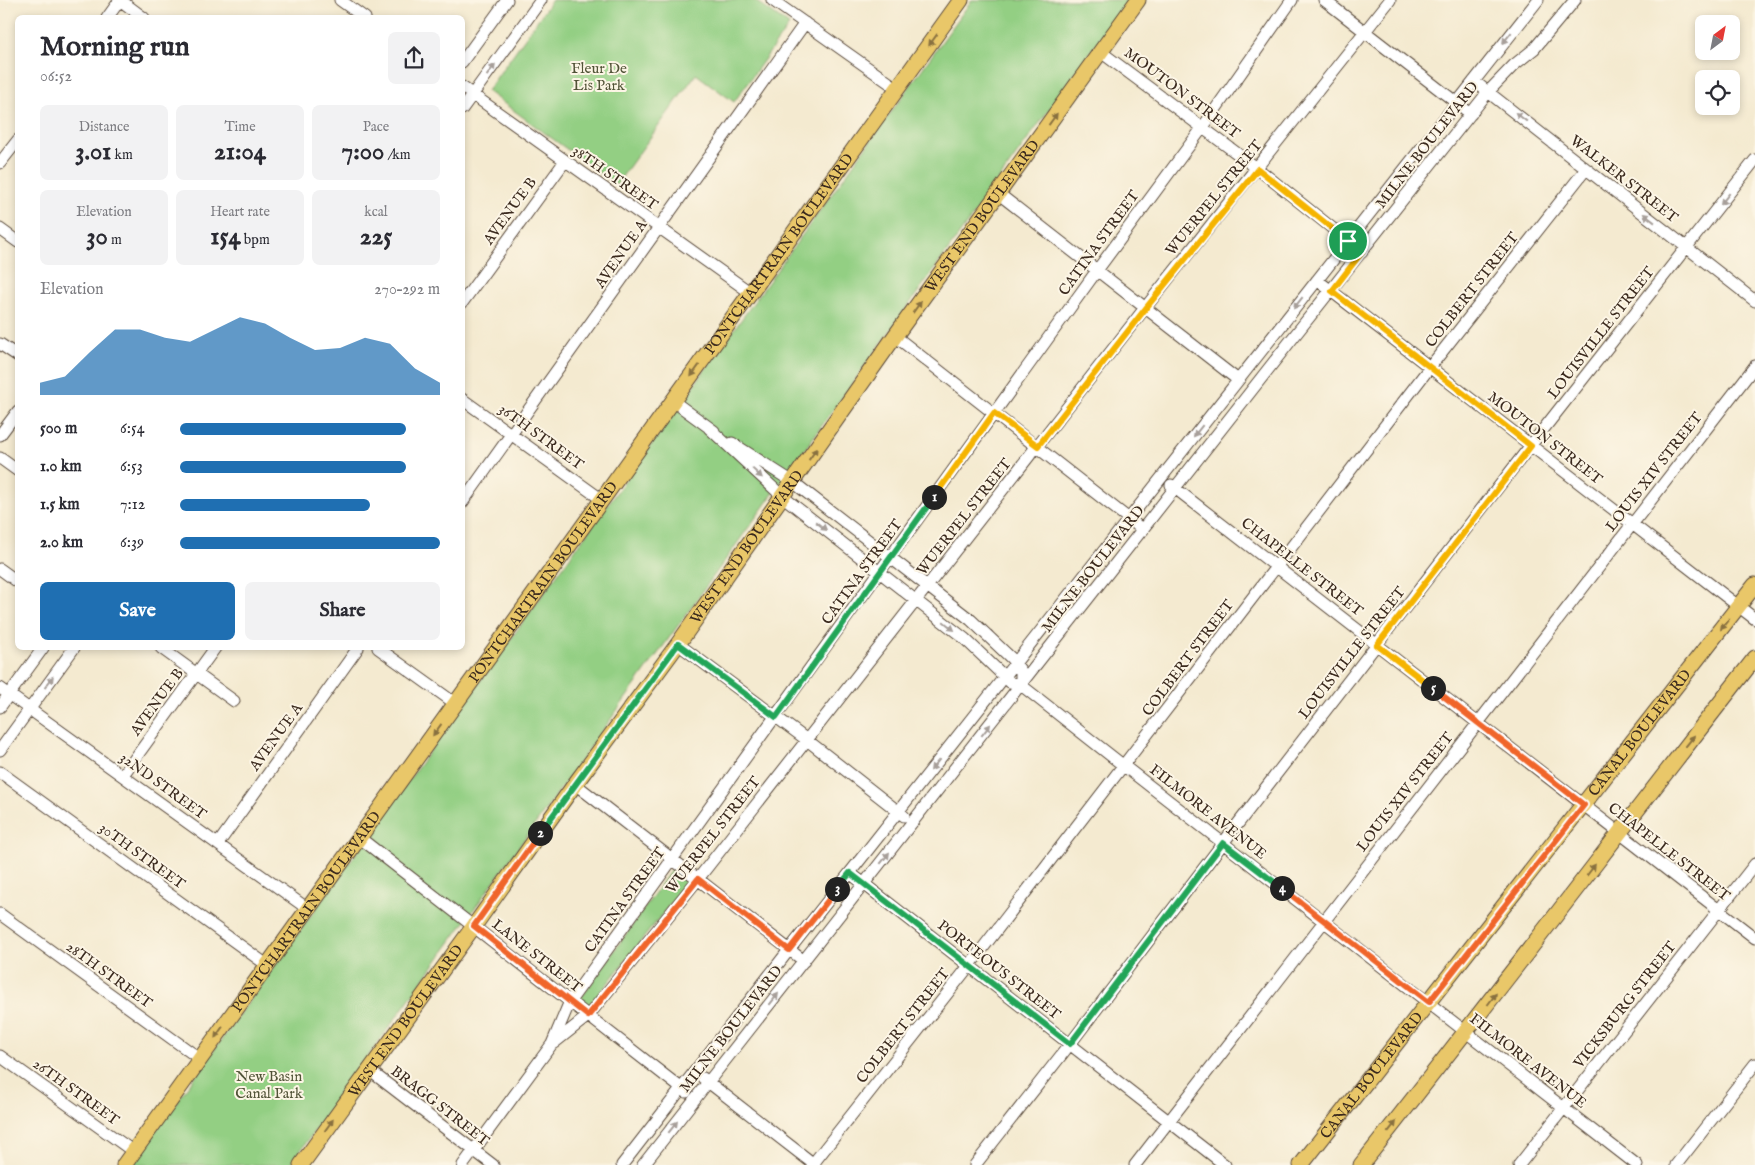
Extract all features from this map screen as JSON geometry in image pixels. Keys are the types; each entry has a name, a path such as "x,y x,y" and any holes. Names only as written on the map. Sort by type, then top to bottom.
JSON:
{"main road":[{"name":"PONTCHARTRAIN BOULEVARD","path":"124,1165 961,0"},
{"name":"WEST END BOULEVARD","path":"301,1165 574,784 678,644 895,336 1138,0"},
{"name":"CANAL BOULEVARD","path":"1301,1165 1755,585"},
{"path":"1361,1165 1467,1032 1619,832 1755,658"}],"street":[{"path":"109,15 120,0 140,15"},
{"path":"340,0 361,15"},
{"path":"465,58 507,0"},
{"path":"465,105 541,0"},
{"path":"772,0 898,89"},
{"name":"CATINA STREET","path":"462,1165 552,1044 570,1001 1098,269 1203,127 1292,0"},
{"path":"1324,0 1471,114"},
{"name":"WUERPEL STREET","path":"552,1044 588,1016 698,879 1390,0"},
{"name":"MILNE BOULEVARD","path":"622,1165 789,950 1538,0"},
{"name":"MILNE BOULEVARD","path":"643,1165 1022,685 1282,351 1332,291 1488,92 1534,48 1576,0"},
{"name":"AVENUE A","path":"465,498 804,23"},
{"name":"MOUTON STREET","path":"1101,52 1258,169 1362,252"},
{"name":"WALKER STREET","path":"1474,81 1755,301"},
{"name":"38TH STREET","path":"465,90 751,294"},
{"path":"0,163 15,144"},
{"name":"LOUISVILLE STREET","path":"975,1165 1531,446 1755,160"},
{"name":"AVENUE B","path":"465,299 565,161"},
{"name":"COLBERT STREET","path":"813,1165 1586,168"},
{"path":"999,194 1098,269 1238,380"},
{"path":"0,229 15,240"},
{"name":"MOUTON STREET","path":"1317,280 1755,620"},
{"path":"895,336 1143,530"},
{"path":"0,344 15,354"},
{"name":"LOUIS XIV STREET","path":"1135,1165 1755,366"},
{"name":"36TH STREET","path":"465,401 601,499"},
{"name":"FILMORE AVENUE","path":"673,401 709,428 793,482 971,620 1021,671 1022,685"},
{"path":"0,435 15,415"},
{"name":"FILMORE AVENUE","path":"709,428 782,496 880,573 918,600 964,638 1010,682 1022,685 1637,1165"},
{"path":"0,458 15,468"},
{"name":"CHAPELLE STREET","path":"1162,477 1755,938"},
{"path":"0,570 15,580"},
{"path":"678,644 807,740 912,823"},
{"path":"0,707 4,691 41,650"},
{"path":"0,750 73,650"},
{"path":"165,650 234,701"},
{"name":"AVENUE B","path":"123,775 214,650"},
{"name":"AVENUE A","path":"218,844 357,650"},
{"path":"381,650 456,704"},
{"name":"32ND STREET","path":"4,691 308,909"},
{"name":"30TH STREET","path":"0,772 267,965"},
{"path":"574,784 804,961"},
{"name":"LANE STREET","path":"360,838 694,1099"},
{"name":"VICKSBURG STREET","path":"1519,1165 1755,864"},
{"name":"PORTEOUS STREET","path":"850,873 1225,1165"},
{"name":"28TH STREET","path":"0,914 200,1059"},
{"name":"26TH STREET","path":"0,1056 134,1152"},
{"path":"1676,1165 1755,1064"},
{"name":"BRAGG STREET","path":"369,1070 493,1165"},
{"path":"695,1072 813,1165"}],"green space":[{"name":"Fleur De Lis Park","path":"552,0 754,0 789,25 734,102 696,74 616,185 487,91"},
{"name":"New Basin Canal Park","path":"972,0 1128,0 290,1165 131,1165"},
{"path":"674,866 690,879 589,1007 579,1001"}],"route":[{"path":"1258,169 1348,241 1362,252 1332,291 1531,446 1377,645 1584,805 1429,1002 1223,843 1070,1044 850,873 789,950 698,879 588,1016 474,926 574,784 678,644 776,717 994,413 1038,446 1258,169"}]}
